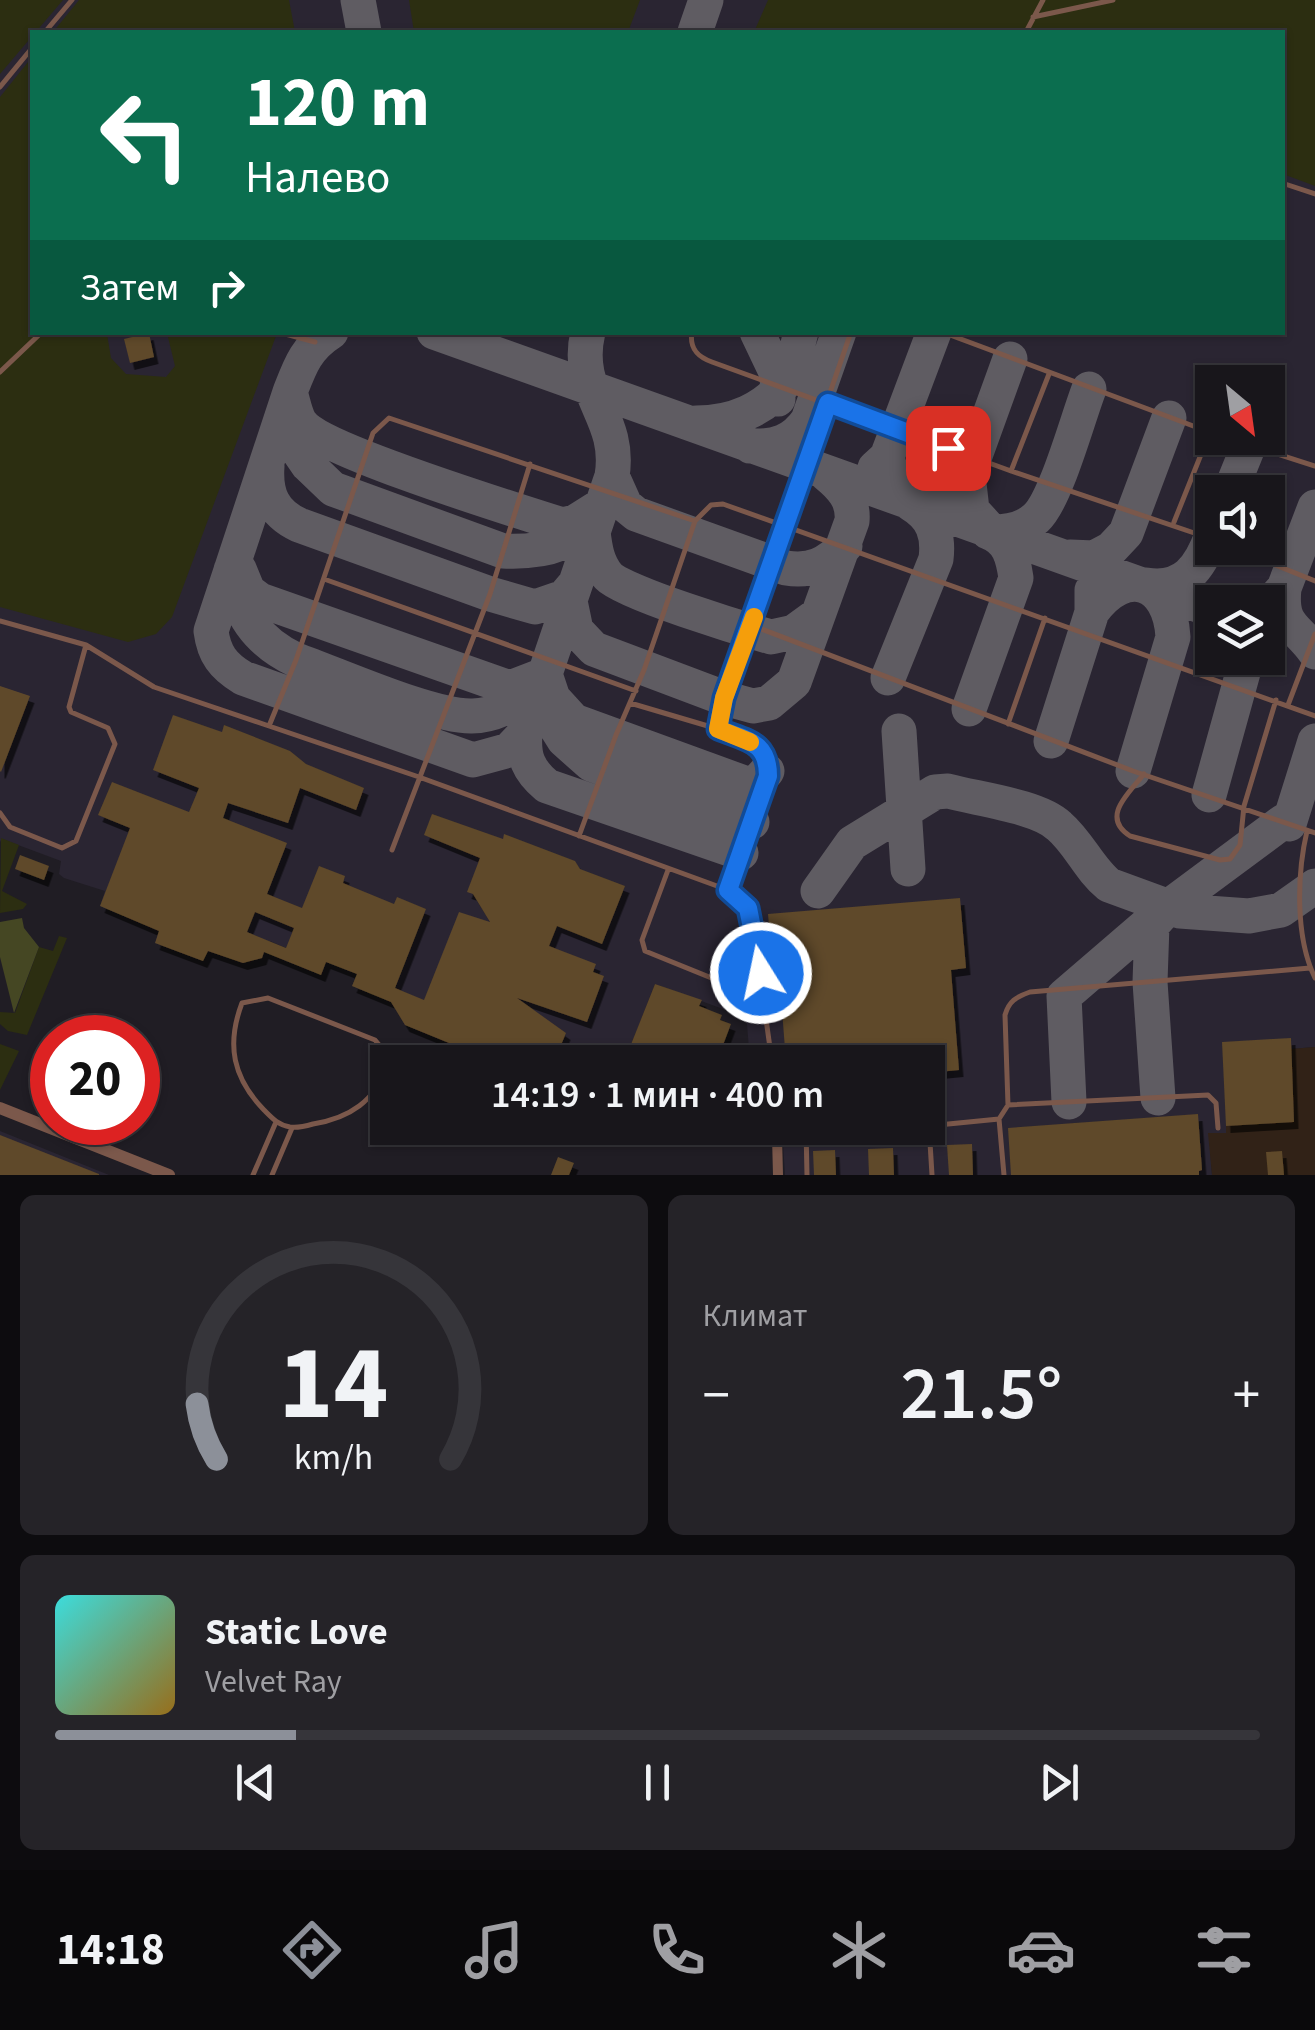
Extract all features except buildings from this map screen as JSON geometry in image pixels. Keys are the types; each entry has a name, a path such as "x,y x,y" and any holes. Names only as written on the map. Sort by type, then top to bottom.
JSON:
{"street":[{"path":"0,1108 169,1175"},
{"path":"777,1145 778,1175"}],"lane":[{"path":"47,30 72,0"},
{"path":"1027,30 1043,0"},
{"path":"1033,17 1113,0"},
{"path":"0,87 30,50"},
{"path":"1285,184 1315,194"},
{"path":"0,372 39,335"},
{"path":"289,335 316,342"},
{"path":"692,335 699,357 1011,471 1195,532"},
{"path":"718,729 724,698 850,335"},
{"path":"950,335 1195,427"},
{"path":"1011,471 1049,374"},
{"path":"269,726 284,693 373,433 389,418 695,521"},
{"path":"1173,524 1202,455"},
{"path":"1280,455 1315,466"},
{"path":"392,850 475,633 530,464"},
{"path":"579,836 636,691 695,521 712,505 723,504 786,525 1315,716"},
{"path":"1275,565 1315,581"},
{"path":"324,579 636,691"},
{"path":"1008,724 1045,617"},
{"path":"0,621 86,645 154,687 419,776 728,890 748,908 770,1045"},
{"path":"750,625 1008,724 1315,833"},
{"path":"1288,705 1315,634"},
{"path":"0,813 10,827 62,848 76,841 115,744 108,728 69,707 86,645"},
{"path":"1144,774 1116,810 1115,821 1120,830 1220,860 1230,859 1240,845 1244,806 1276,700"},
{"path":"630,703 718,729 758,746 765,753 768,776 728,890"},
{"path":"1307,831 1301,896 1310,968 1315,978"},
{"path":"668,870 642,940 645,951 766,1000"},
{"path":"1004,1175 999,1119 1008,1104 1005,1015 1008,1004 1018,996 1310,968"},
{"path":"370,1097 344,1117 292,1128 276,1122 251,1096 238,1074 232,1049 235,1024 242,1004 268,998 379,1045"},
{"path":"1008,1104 1208,1095 1216,1103 1218,1128"},
{"path":"945,1124 999,1119"},
{"path":"253,1175 276,1122"},
{"path":"272,1175 292,1128"},
{"path":"806,1145 807,1175"},
{"path":"930,1145 932,1175"}],"shaded area":[{"path":"0,0 1315,0 1315,1047 1291,1049 1294,1122 1227,1126 1227,1133 1209,1133 1212,1175 785,1175 783,1145 945,1145 945,1045 749,1045 747,1024 742,1016 655,984 631,1045 447,1045 405,1025 390,1001 352,986 357,974 327,962 321,975 282,959 286,948 270,941 262,958 243,963 208,951 203,961 155,943 159,931 100,906 105,891 64,878 59,874 61,861 2,839 0,842"},
{"path":"1315,1047 1315,1175 1212,1175 1208,1133 1226,1133 1226,1126 1294,1122 1291,1049"},
{"path":"0,1131 109,1175 0,1175"}],"green space":[{"path":"0,0 63,0 37,30 30,30 30,39 0,74"},
{"path":"79,0 289,0 295,30 55,30"},
{"path":"409,0 640,0 629,30 414,30"},
{"path":"768,0 1315,0 1315,186 1285,175 1285,30 755,30"},
{"path":"30,60 30,335 107,335 111,358 126,374 166,377 175,366 167,335 276,336 172,617 156,634 128,642 0,607 0,97"},
{"path":"1,838 19,845 2,891 27,904 23,909 0,913"},
{"path":"22,918 24,928 39,947 14,1013 0,957 0,922"},
{"path":"59,936 67,938 35,1015 30,1015 27,1035 8,1031 0,1024 0,1012 15,1013 39,947 53,951"},
{"path":"0,1044 19,1051 0,1090"}],"taxiway":[{"path":"358,0 364,30"},
{"path":"696,30 706,0"},
{"path":"326,335 310,351 290,392 211,631 214,646 225,664 243,678 473,760 509,750 525,733 612,476 610,437 587,372 588,335"},
{"path":"442,335 1195,604"},
{"path":"758,335 777,374 778,399"},
{"path":"696,423 735,417 769,399 789,374 800,335"},
{"path":"750,446 783,442 808,420 838,335"},
{"path":"875,468 887,457 933,335"},
{"path":"887,457 895,487 914,505 938,501 951,493 968,475 1010,359"},
{"path":"968,475 972,510 992,532 1031,522 1051,494 1089,389"},
{"path":"290,392 300,422 315,434 422,479 562,525 575,522 602,505 583,529 560,543 534,550 503,551 333,489 297,449 291,430 290,392"},
{"path":"1070,557 1094,558 1111,549 1126,533 1169,418"},
{"path":"1237,475 1245,455"},
{"path":"267,466 273,501 283,515 299,525 535,607 564,597 575,584"},
{"path":"570,601 576,630 594,649 724,698 753,706 769,703 794,682 852,521 846,494 826,474"},
{"path":"612,476 625,505 636,514 786,568 818,565 845,546"},
{"path":"888,678 936,559 933,527 911,504"},
{"path":"1285,585 1315,507"},
{"path":"593,532 599,561 608,576 659,601 771,637 794,632 816,616"},
{"path":"969,709 1016,578 1009,550 988,532"},
{"path":"1146,585 1180,581 1197,565"},
{"path":"239,569 248,591 260,600 510,688 541,676"},
{"path":"231,570 244,612 270,644 296,660 385,694 433,710 472,716 500,710 542,685"},
{"path":"1092,612 1105,597 1132,584 1155,592 1170,618 1173,637 1133,771"},
{"path":"1051,741 1092,612 1092,590"},
{"path":"1285,613 1315,652"},
{"path":"752,822 591,764 564,740 554,724 547,703 545,674 553,698 574,721 747,784 758,781 767,771"},
{"path":"1209,795 1242,675"},
{"path":"899,731 908,869"},
{"path":"525,733 528,763 547,786 741,853"},
{"path":"1289,824 1315,741"},
{"path":"818,891 852,843 935,792 948,791 1022,808 1049,819 1066,833 1109,885 1180,911 1249,916 1281,910 1315,886"},
{"path":"1158,1098 1150,982 1152,925 1168,907 1284,821"},
{"path":"1069,1102 1064,996 1157,916"}],"slow traffic":[{"path":"750,742 718,729 724,698 754,617"}],"route":[{"path":"761,973 748,908 728,890 768,776 768,763 758,746 718,729 724,698 828,403 948,448"}]}
